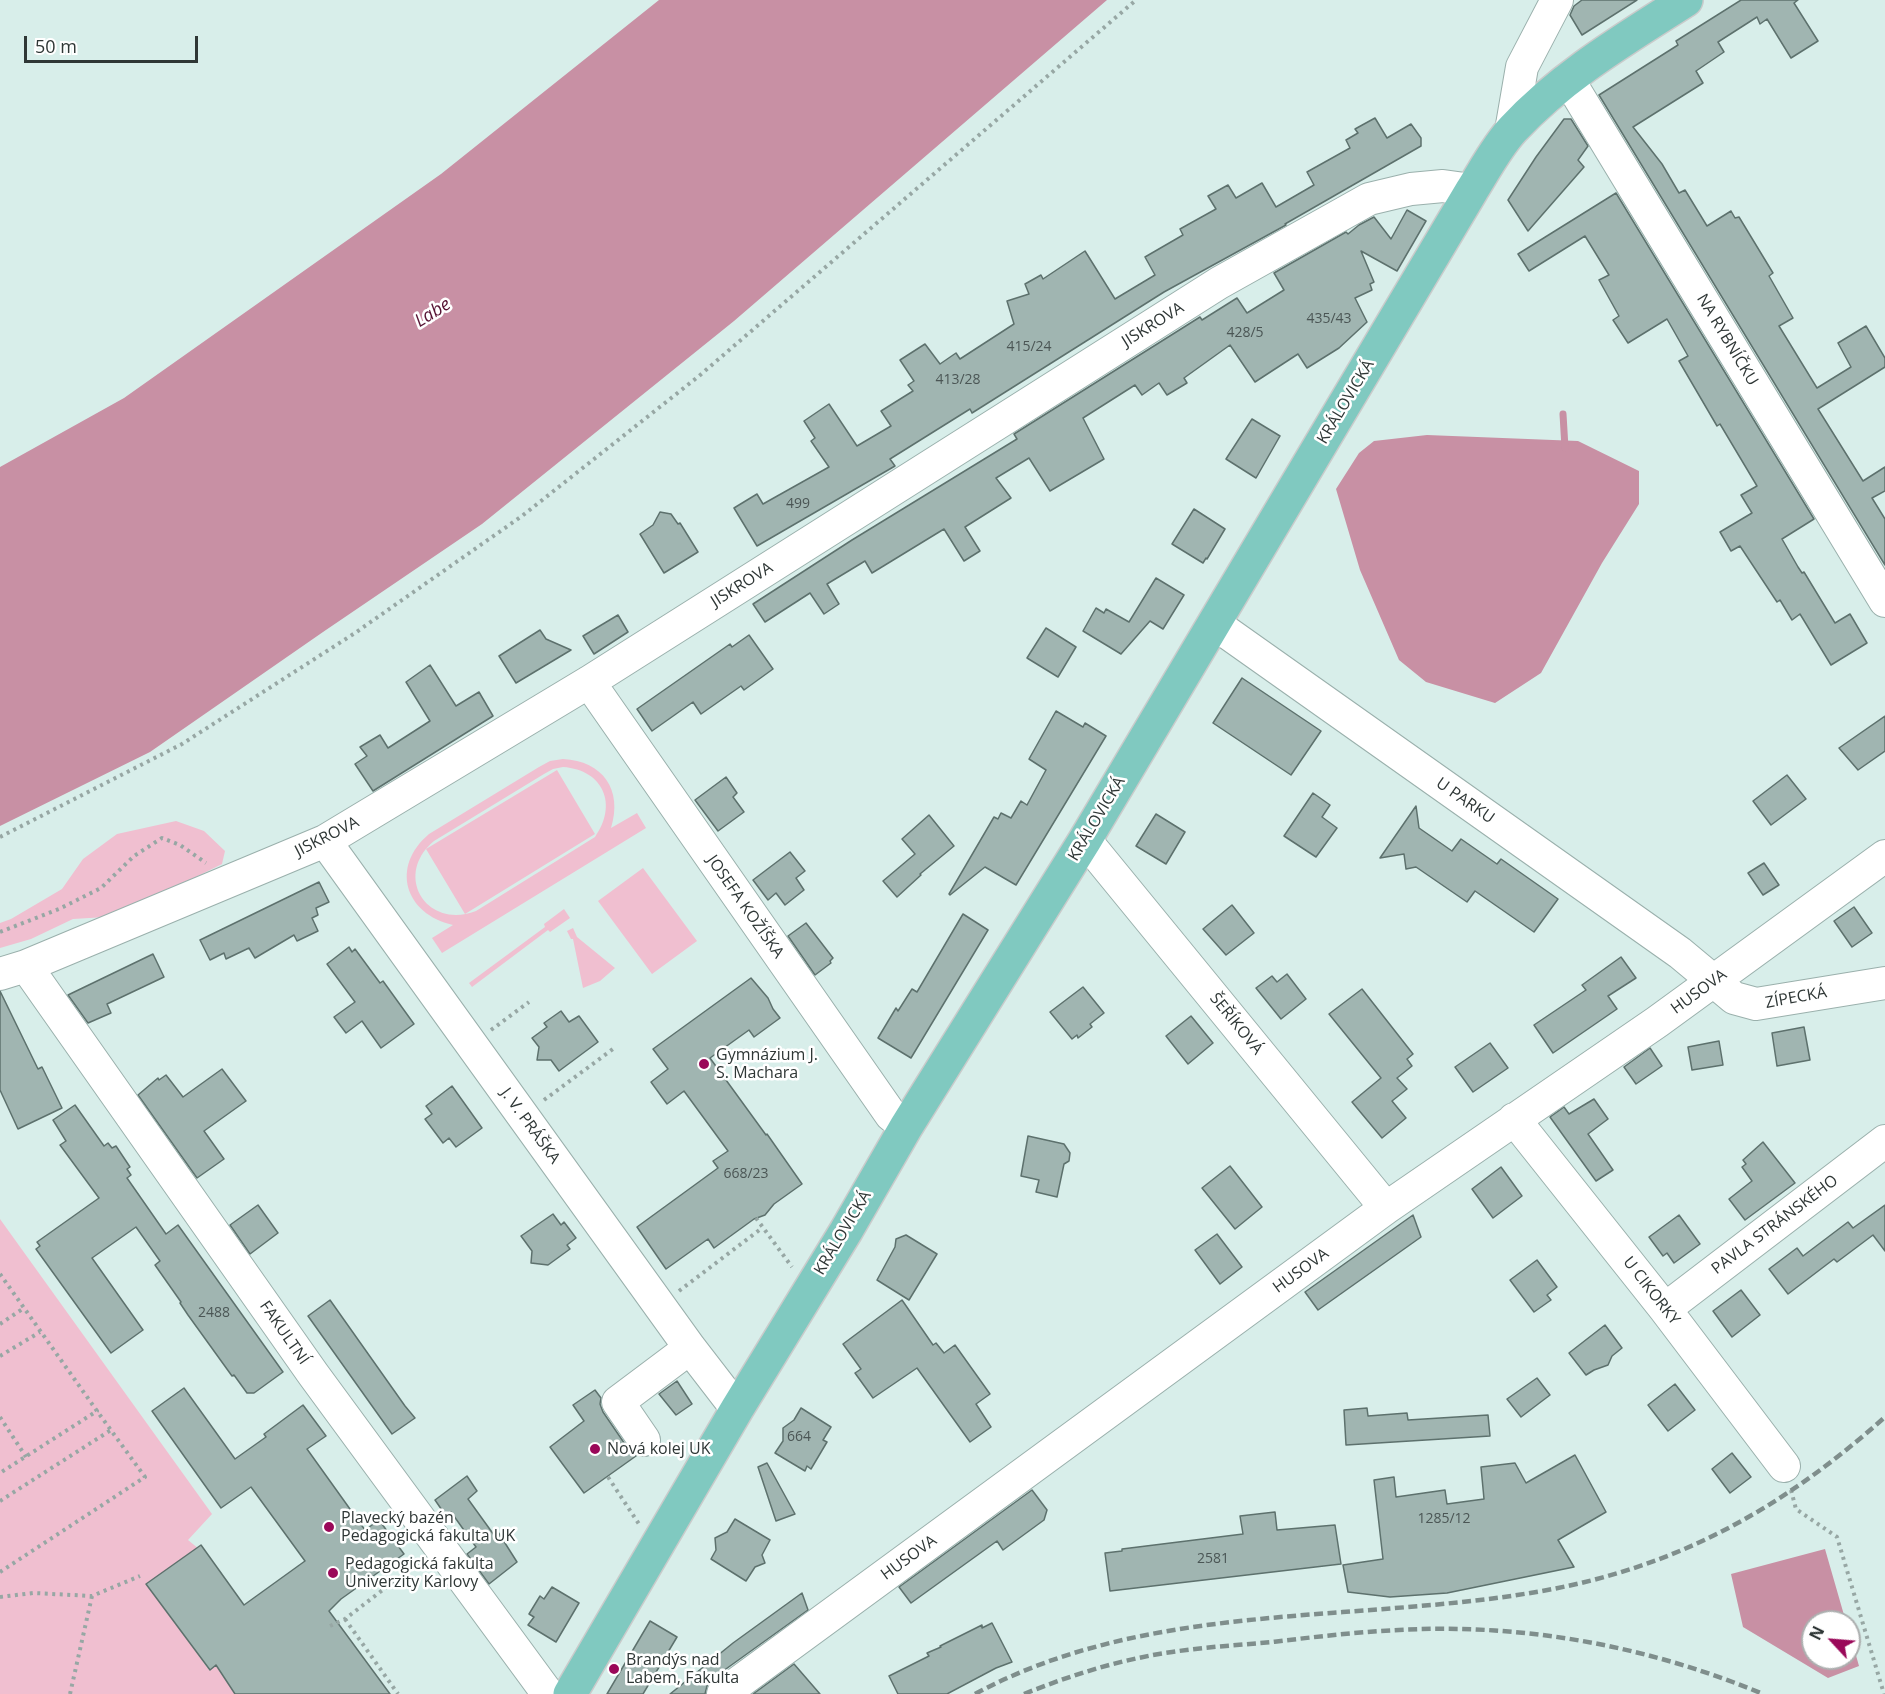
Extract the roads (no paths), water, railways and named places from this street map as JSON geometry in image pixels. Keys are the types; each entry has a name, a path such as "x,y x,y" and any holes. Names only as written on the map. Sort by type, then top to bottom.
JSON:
{"main road":[{"name":"KRÁLOVICKÁ","path":"570,1694 906,1127 1086,840 1472,190 1511,131 1540,102 1598,56 1686,0"}],"street":[{"path":"1511,131 1521,67 1557,0"},
{"name":"NA RYBNÍČKU","path":"1568,79 1885,602"},
{"name":"JISKROVA","path":"13,970 325,842 589,682 1219,283 1369,199 1411,189 1443,186 1472,190"},
{"name":"U PARKU","path":"1215,624 1680,953 1714,981"},
{"name":"JOSEFA KOŽÍŠKA","path":"589,682 891,1116 906,1127"},
{"name":"ŠEŘÍKOVÁ","path":"1086,840 1386,1208"},
{"name":"J. V. PRÁŠKA","path":"325,842 723,1394 737,1409"},
{"name":"HUSOVA","path":"723,1694 1386,1208 1714,981 1885,856"},
{"name":"FAKULTNÍ","path":"13,970 548,1694"},
{"name":"ZÍPECKÁ","path":"1714,981 1734,998 1756,1005 1885,983"},
{"name":"U CIKORKY","path":"1514,1119 1665,1309 1788,1479"},
{"name":"PAVLA STRÁNSKÉHO","path":"1665,1309 1885,1141"},
{"path":"644,1440 618,1402 690,1348"}],"water":[{"name":"Labe","path":"659,0 1107,0 734,321 482,524 150,752 0,826 0,467 124,398 441,174"},
{"path":"1427,435 1578,441 1639,471 1639,504 1602,563 1541,673 1495,703 1426,682 1399,660 1360,570 1336,489 1359,453 1374,441"},
{"path":"1825,1549 1843,1610 1801,1610 1801,1662 1743,1627 1731,1574"},
{"path":"1815,1670 1849,1670 1828,1678"}],"waterway":[{"path":"1563,414 1565,448"}],"railway":[{"path":"975,1694 1042,1664 1111,1643 1181,1629 1253,1620 1471,1601 1542,1591 1592,1580 1639,1566 1683,1549 1768,1506 1847,1450 1885,1417"},
{"path":"1024,1694 1097,1668 1172,1652 1351,1633 1446,1629 1492,1630 1584,1641 1675,1663 1763,1694"}],"place":[{"name":"Gymnázium J. S. Machara","path":"704,1064"},
{"name":"Nová kolej UK","path":"595,1449"},
{"name":"Plavecký bazén Pedagogická fakulta UK","path":"329,1527"},
{"name":"Pedagogická fakulta Univerzity Karlovy","path":"333,1573"},
{"name":"Brandýs nad Labem, Fakulta","path":"614,1669"}]}
